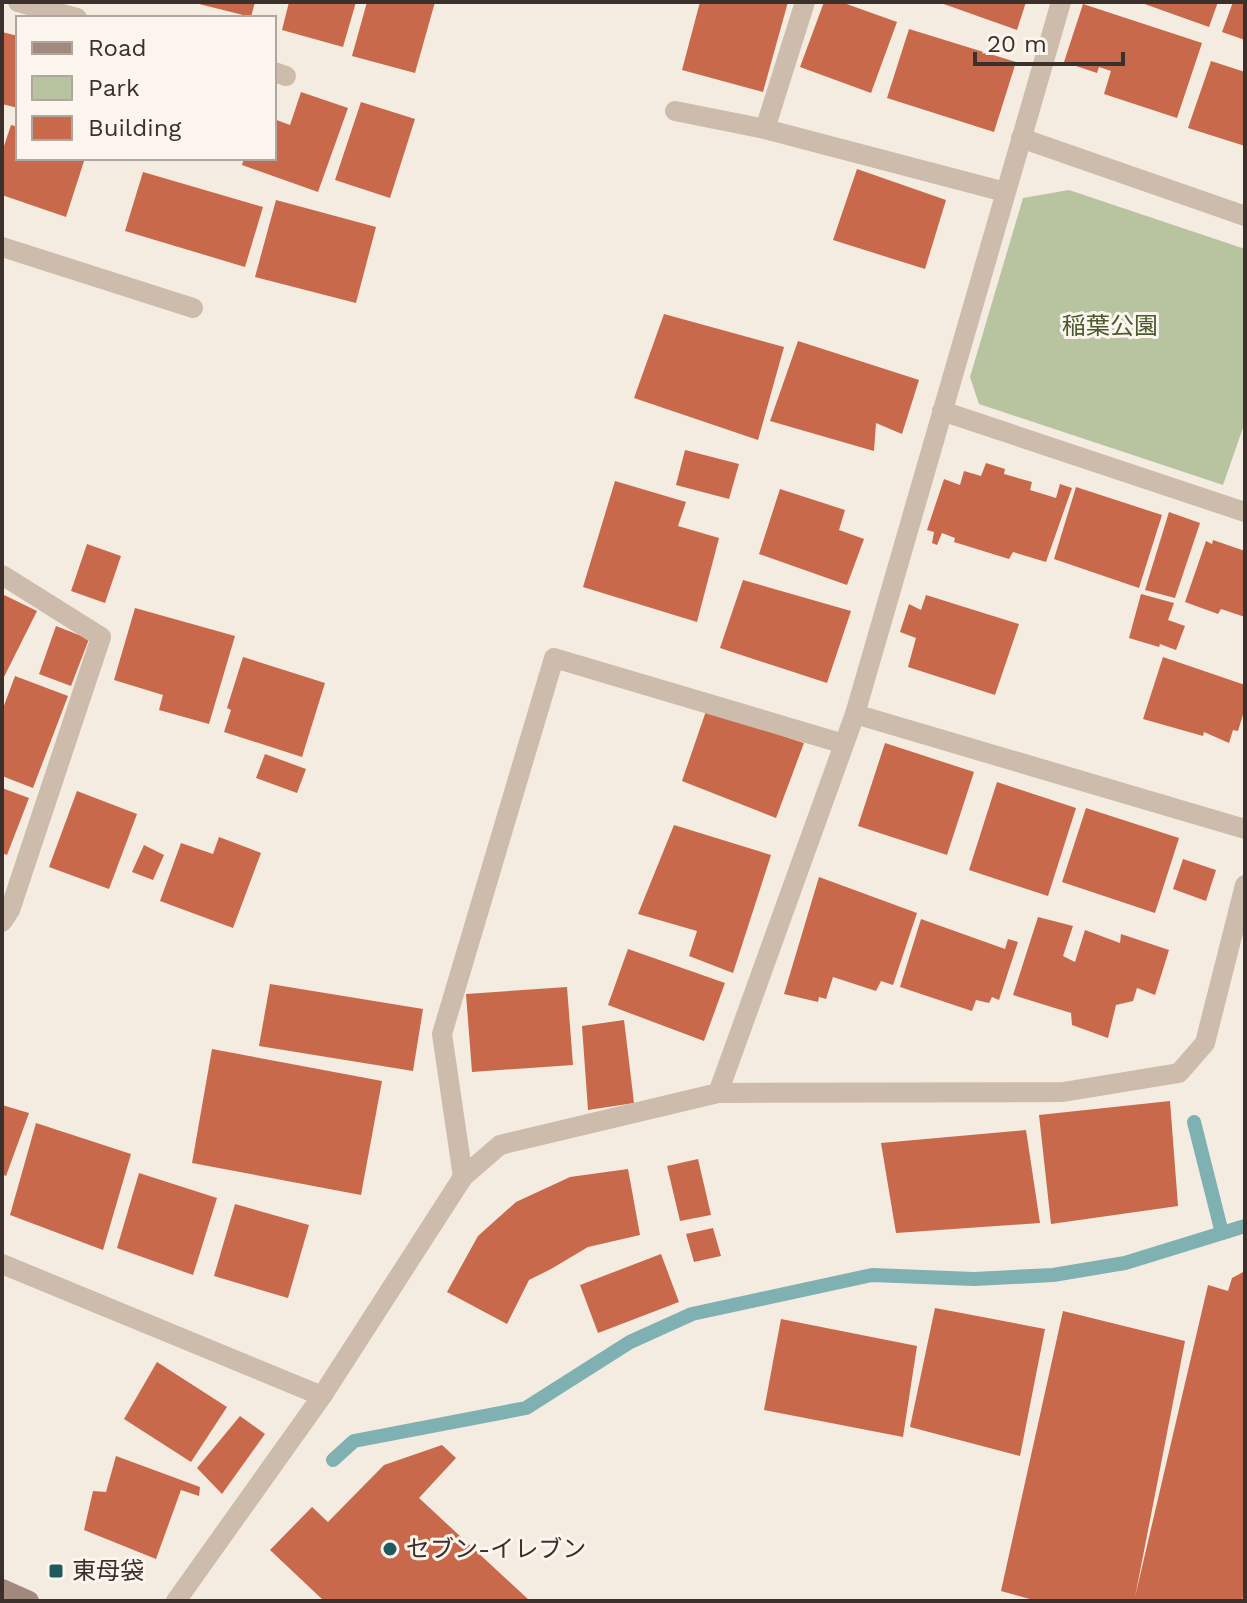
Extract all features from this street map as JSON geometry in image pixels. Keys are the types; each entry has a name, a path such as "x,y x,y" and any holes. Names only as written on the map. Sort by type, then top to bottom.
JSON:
{"main road":[{"path":"2,1589 29,1601"}],"street":[{"path":"18,2 70,16"},
{"path":"765,129 805,2"},
{"path":"718,1093 855,714 1061,2"},
{"path":"675,111 765,129 1005,192"},
{"path":"1021,138 1245,216"},
{"path":"2,247 193,308"},
{"path":"942,411 1245,512"},
{"path":"2,575 101,637 10,910 2,922"},
{"path":"463,1177 442,1034 554,658 844,744"},
{"path":"855,714 1245,829"},
{"path":"176,1601 322,1396 463,1177 500,1145 718,1093 1063,1092 1179,1073 1205,1043 1245,885"},
{"path":"2,1264 322,1396"}],"green space":[{"name":"稲葉公園","path":"1069,190 1245,249 1245,422 1223,485 979,404 970,377 1023,198"}],"building":[{"path":"191,2 255,2 251,16"},
{"path":"289,2 356,2 343,47 282,30"},
{"path":"367,2 435,2 415,73 352,56"},
{"path":"700,2 788,2 763,92 682,70"},
{"path":"824,2 841,2 897,22 871,93 800,67"},
{"path":"938,2 1026,2 1017,30"},
{"path":"1139,2 1218,2 1209,27"},
{"path":"1233,2 1245,2 1245,40 1222,32"},
{"path":"1083,4 1202,43 1177,118 1104,94 1111,71 1099,67 1097,73 1064,62"},
{"path":"909,29 1016,62 994,132 887,98"},
{"path":"2,32 16,36 16,108 2,104"},
{"path":"1211,61 1245,72 1245,146 1188,128"},
{"path":"301,92 348,108 318,192 242,165 243,160 276,160 276,120 290,125"},
{"path":"361,102 415,119 390,198 335,180"},
{"path":"11,125 16,126 16,160 84,160 66,217 2,195 2,152"},
{"path":"857,169 946,200 925,269 833,240"},
{"path":"143,172 263,207 245,267 125,231"},
{"path":"276,200 376,227 356,303 255,277"},
{"path":"664,314 784,347 758,440 634,398"},
{"path":"798,341 919,380 902,434 876,423 874,451 770,421"},
{"path":"685,450 739,464 729,499 676,485"},
{"path":"986,463 1005,469 1004,474 1032,482 1030,490 1056,498 1060,484 1072,488 1046,562 1013,552 1009,559 954,542 955,538 942,533 937,545 932,543 934,532 927,530 944,479 960,485 964,471 981,476"},
{"path":"615,481 686,502 678,526 719,538 697,622 583,587"},
{"path":"1076,487 1162,515 1139,588 1054,559"},
{"path":"780,489 845,510 839,530 864,539 847,585 759,554"},
{"path":"1169,512 1200,523 1175,598 1145,590"},
{"path":"1213,540 1245,551 1245,617 1221,609 1218,614 1185,602 1206,541 1212,544"},
{"path":"87,544 121,556 105,603 71,591"},
{"path":"743,580 851,611 827,683 720,648"},
{"path":"2,594 37,611 2,681"},
{"path":"1141,594 1174,603 1168,620 1185,626 1176,650 1129,638"},
{"path":"926,595 1019,624 995,695 908,667 916,638 900,632 909,604 921,610"},
{"path":"135,608 235,636 209,724 159,710 163,695 114,680"},
{"path":"56,626 89,639 71,686 39,674"},
{"path":"243,657 325,683 302,757 224,732 231,710 227,708"},
{"path":"1163,657 1245,685 1245,708 1238,731 1233,730 1229,743 1204,732 1203,736 1143,719"},
{"path":"15,676 68,696 33,788 2,776 2,711"},
{"path":"706,711 804,743 776,818 682,781"},
{"path":"885,743 974,772 947,855 858,826"},
{"path":"265,754 306,769 297,793 256,778"},
{"path":"997,782 1076,808 1048,896 969,870"},
{"path":"2,788 29,798 7,855 2,853"},
{"path":"77,791 137,814 109,889 49,867"},
{"path":"1086,808 1179,838 1155,913 1062,882"},
{"path":"674,825 771,855 733,973 689,956 697,931 638,914"},
{"path":"219,837 261,853 233,928 160,901 181,843 213,854"},
{"path":"144,845 164,855 153,880 132,872"},
{"path":"1183,859 1216,870 1206,901 1173,889"},
{"path":"819,877 917,913 893,985 881,981 876,991 833,977 826,999 819,997 818,1002 784,994"},
{"path":"1038,917 1073,926 1063,956 1075,962 1085,930 1120,943 1121,934 1169,950 1155,995 1137,988 1133,1001 1116,1005 1108,1038 1072,1025 1071,1013 1013,995"},
{"path":"921,919 1005,949 1008,939 1018,942 999,1000 992,997 989,1003 976,1000 972,1011 900,987"},
{"path":"628,949 725,983 704,1041 608,1005"},
{"path":"270,984 423,1009 413,1071 259,1046"},
{"path":"567,987 573,1065 472,1072 466,994"},
{"path":"624,1020 634,1103 588,1110 582,1026"},
{"path":"212,1049 382,1081 361,1195 192,1163"},
{"path":"1170,1101 1178,1206 1051,1224 1039,1115"},
{"path":"2,1105 29,1113 6,1176 2,1174"},
{"path":"36,1123 131,1154 103,1250 10,1215"},
{"path":"1026,1130 1040,1223 896,1233 881,1143"},
{"path":"698,1159 711,1215 680,1221 667,1166"},
{"path":"628,1169 640,1235 588,1247 529,1280 507,1324 447,1292 478,1236 516,1202 570,1177"},
{"path":"139,1173 217,1198 193,1275 117,1248"},
{"path":"235,1204 309,1225 288,1298 214,1276"},
{"path":"713,1228 721,1256 694,1262 686,1234"},
{"path":"661,1254 679,1302 598,1333 580,1285"},
{"path":"1245,1271 1245,1588 1242,1601 1037,1601 1001,1591 1063,1311 1185,1341 1135,1597 1208,1285 1228,1291 1232,1278"},
{"path":"935,1308 1045,1329 1020,1456 910,1427"},
{"path":"781,1319 917,1346 903,1437 764,1410"},
{"path":"157,1362 227,1407 191,1462 124,1419"},
{"path":"240,1416 265,1434 222,1494 197,1468"},
{"path":"442,1445 456,1458 419,1498 530,1601 324,1601 270,1550 312,1507 328,1522 384,1465"},
{"path":"116,1456 200,1487 199,1496 181,1490 156,1559 84,1530 93,1491 106,1492"}],"waterway":[{"path":"1194,1122 1222,1233"},
{"path":"333,1460 354,1441 526,1408 630,1342 692,1314 872,1275 974,1279 1053,1275 1125,1263 1245,1226"}],"place":[{"name":"セブン-イレブン","path":"390,1549"},
{"name":"東母袋","path":"56,1571"}]}
